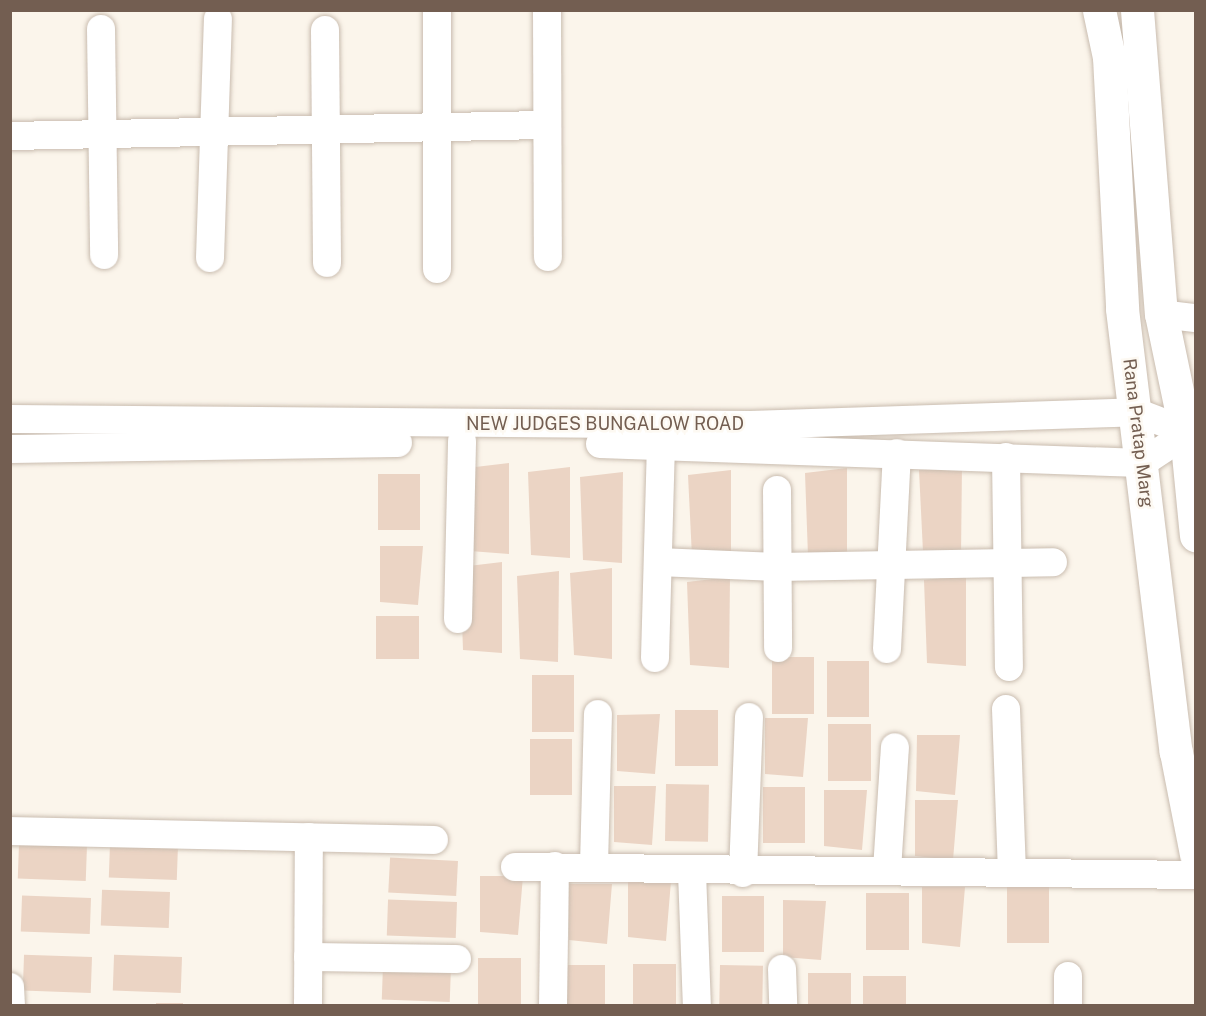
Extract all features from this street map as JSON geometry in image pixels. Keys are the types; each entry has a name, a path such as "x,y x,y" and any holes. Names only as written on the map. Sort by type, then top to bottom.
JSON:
{"main road":[{"name":"Rana Pratap Marg","path":"1099,10 1108,57 1122,309 1176,752 1196,854"},
{"path":"1137,10 1161,314 1191,434 1196,536"}],"street":[{"path":"437,10 439,127 437,269"},
{"path":"547,10 546,125 549,257"},
{"path":"210,258 218,19"},
{"path":"101,29 104,255"},
{"path":"325,30 327,263"},
{"path":"10,136 546,125"},
{"path":"1161,314 1196,318"},
{"name":"NEW JUDGES BUNGALOW ROAD","path":"10,419 750,425 1136,412 1191,434"},
{"path":"10,449 462,441 661,445 1142,463 1191,434"},
{"path":"458,619 462,441"},
{"path":"655,658 661,445"},
{"path":"887,649 897,453"},
{"path":"1006,458 1009,667"},
{"path":"777,490 778,648"},
{"path":"658,562 777,567 1053,562"},
{"path":"1006,709 1012,872"},
{"path":"594,865 598,714"},
{"path":"743,873 748,717"},
{"path":"887,870 895,747"},
{"path":"10,831 434,840"},
{"path":"308,1005 309,837"},
{"path":"515,867 594,865 743,873 887,870 1196,875"},
{"path":"553,1005 555,866"},
{"path":"692,872 697,1005"},
{"path":"308,957 457,958"},
{"path":"782,969 783,1005"},
{"path":"1068,976 1068,1005"},
{"path":"10,987 11,1005"}],"building":[{"path":"509,463 509,554 470,551 467,468"},
{"path":"962,465 961,556 923,552 919,470"},
{"path":"570,467 570,558 531,555 528,472"},
{"path":"847,468 847,559 808,556 805,473"},
{"path":"731,470 731,561 692,557 688,475"},
{"path":"623,472 622,563 583,560 580,477"},
{"path":"378,474 420,474 420,530 378,530"},
{"path":"380,546 423,546 418,605 380,602"},
{"path":"502,562 502,653 463,650 460,567"},
{"path":"612,568 612,659 574,655 570,573"},
{"path":"559,571 558,662 520,659 517,576"},
{"path":"966,575 966,666 927,663 924,580"},
{"path":"730,577 729,668 690,665 687,582"},
{"path":"376,616 419,616 419,659 376,659"},
{"path":"772,657 814,657 814,714 772,714"},
{"path":"827,661 869,661 869,717 827,717"},
{"path":"532,675 574,675 574,732 532,732"},
{"path":"675,710 718,710 718,766 675,766"},
{"path":"660,714 655,774 617,771 617,715"},
{"path":"765,718 808,718 803,777 765,774"},
{"path":"828,724 871,724 871,781 828,781"},
{"path":"917,735 960,735 955,795 916,791"},
{"path":"530,739 572,739 572,795 530,795"},
{"path":"666,784 709,785 708,842 665,841"},
{"path":"614,786 656,786 652,845 614,842"},
{"path":"763,787 805,787 805,843 763,843"},
{"path":"824,790 867,790 862,850 824,846"},
{"path":"915,800 958,800 953,860 915,856"},
{"path":"19,843 87,845 86,881 18,879"},
{"path":"110,843 178,845 177,880 109,878"},
{"path":"390,857 458,861 456,896 388,892"},
{"path":"480,876 523,876 518,935 480,932"},
{"path":"628,881 671,881 666,941 628,937"},
{"path":"569,884 612,884 607,944 569,940"},
{"path":"922,887 965,887 960,947 922,943"},
{"path":"1007,887 1049,887 1049,943 1007,943"},
{"path":"102,890 170,892 169,928 101,926"},
{"path":"866,893 909,893 909,950 866,950"},
{"path":"22,896 91,898 90,934 21,932"},
{"path":"722,896 764,896 764,952 722,952"},
{"path":"388,900 457,902 456,938 387,936"},
{"path":"783,900 826,901 821,960 783,957"},
{"path":"24,955 92,957 91,993 23,991"},
{"path":"114,955 182,957 181,993 113,991"},
{"path":"478,958 521,958 521,1006 478,1006"},
{"path":"383,964 451,966 450,1002 382,1000"},
{"path":"633,964 676,964 676,1006 633,1006"},
{"path":"562,965 605,965 605,1006 562,1006"},
{"path":"720,965 763,966 762,1006 719,1006"},
{"path":"808,973 851,973 851,1006 808,1006"},
{"path":"863,976 906,976 906,1006 863,1006"},
{"path":"156,1003 183,1003 183,1006 156,1006"}]}
